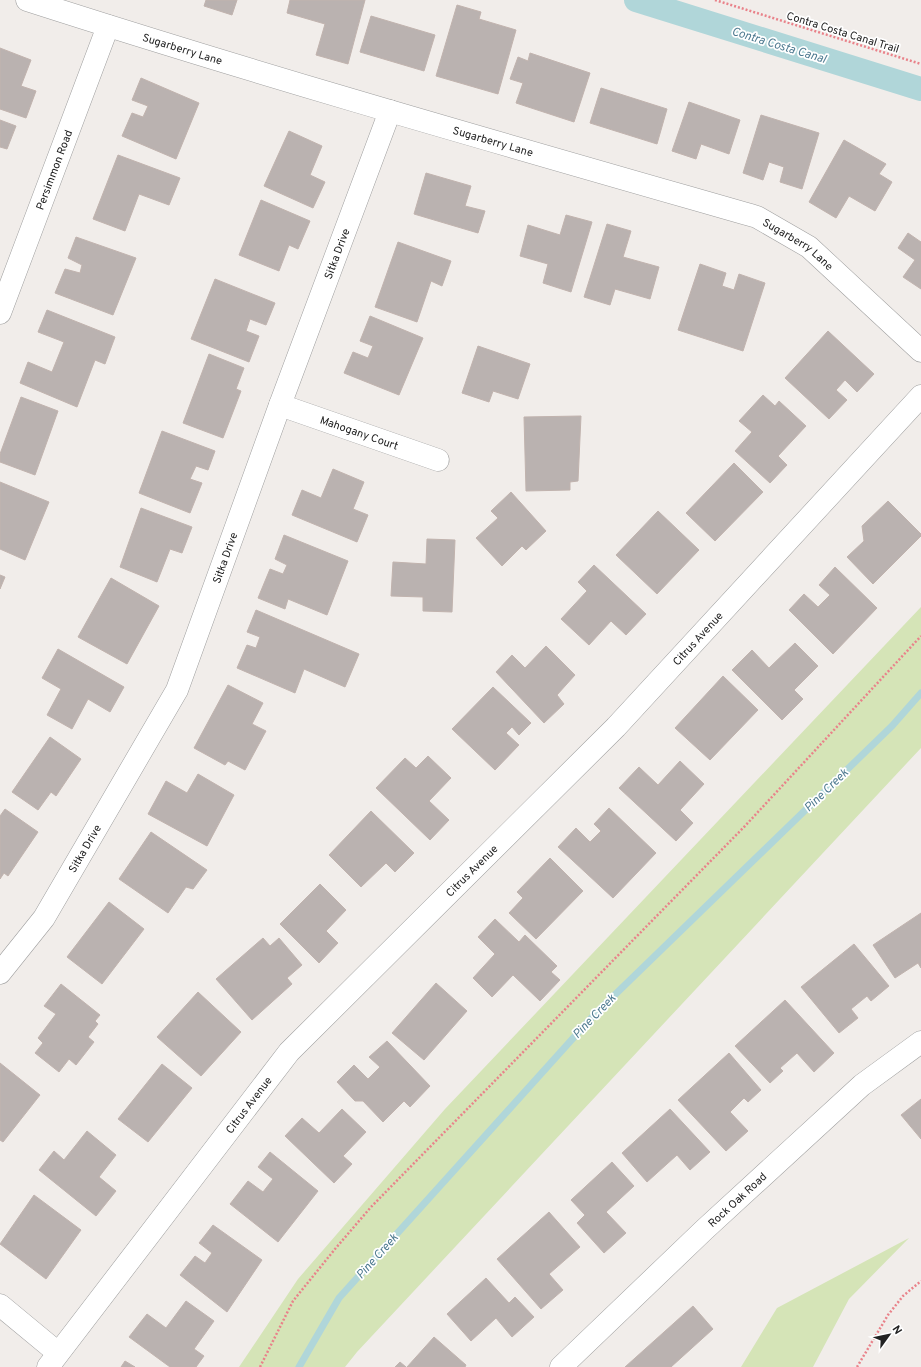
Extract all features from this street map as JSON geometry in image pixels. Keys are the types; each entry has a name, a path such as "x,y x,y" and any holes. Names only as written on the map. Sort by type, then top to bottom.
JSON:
{"street":[{"name":"Sugarberry Lane","path":"28,0 108,26 390,111 757,217 809,247 921,351"},
{"name":"Persimmon Road","path":"0,313 108,26"},
{"name":"Sitka Drive","path":"0,973 44,918 177,690 280,405 390,111"},
{"name":"Citrus Avenue","path":"53,1360 289,1052 616,727 921,396"},
{"name":"Mahogany Court","path":"280,405 438,460"},
{"name":"Rock Oak Road","path":"561,1367 704,1230 862,1084 921,1042"},
{"path":"0,1305 53,1360"}],"path":[{"name":"Contra Costa Canal Trail","path":"715,0 921,64"},
{"path":"260,1367 293,1301 335,1249 372,1207 744,826 921,636"},
{"path":"857,1367 888,1314 904,1296 921,1281"}],"green space":[{"path":"921,607 921,748 357,1352 345,1367 239,1367 298,1279 445,1109"},
{"path":"909,1238 849,1299 813,1367 741,1367 777,1308"}],"building":[{"path":"206,0 237,0 232,15 204,6"},
{"path":"290,0 365,0 348,64 316,55 325,24 287,13"},
{"path":"457,5 481,12 479,19 516,30 498,94 436,76"},
{"path":"371,16 435,35 424,71 360,52"},
{"path":"0,48 31,60 21,86 36,91 26,118 0,109"},
{"path":"530,53 590,73 574,122 516,103 523,83 510,79 518,57 528,61"},
{"path":"141,78 199,103 176,159 122,136 132,113 143,117 148,106 132,100"},
{"path":"601,88 667,109 657,144 590,123"},
{"path":"689,102 740,120 729,154 701,144 696,159 672,151"},
{"path":"761,115 819,133 802,189 780,182 784,167 769,162 763,180 743,173"},
{"path":"0,120 16,126 7,149 0,147"},
{"path":"289,131 322,146 310,175 325,182 313,208 264,186"},
{"path":"844,140 886,164 879,174 892,182 875,211 849,196 836,218 809,202"},
{"path":"118,155 180,178 169,205 139,194 125,231 93,219"},
{"path":"426,173 471,186 465,206 485,211 478,233 414,214"},
{"path":"261,200 310,221 298,249 289,245 279,271 239,255"},
{"path":"566,215 592,222 571,292 543,283 548,264 520,256 528,225 560,235"},
{"path":"607,224 631,231 623,257 659,267 650,299 615,289 610,305 584,297"},
{"path":"908,233 921,242 921,289 903,277 915,260 898,248"},
{"path":"76,237 136,258 113,315 55,293 65,269 80,273 82,265 68,258"},
{"path":"398,242 451,261 442,286 431,281 417,322 375,307"},
{"path":"700,264 726,273 722,286 734,290 739,274 765,283 743,351 678,330"},
{"path":"215,279 275,303 266,325 250,319 246,331 259,336 249,362 191,339"},
{"path":"47,310 115,337 105,364 95,360 77,407 20,383 28,362 52,372 64,342 38,332"},
{"path":"370,316 423,338 399,395 344,373 353,352 368,358 373,346 360,341"},
{"path":"828,331 874,374 857,392 845,380 836,390 847,400 829,419 785,378"},
{"path":"478,346 530,364 518,399 493,391 489,402 462,393"},
{"path":"209,354 244,368 236,389 241,391 223,438 183,423"},
{"path":"763,395 775,406 779,401 806,426 778,456 787,465 770,483 735,451 752,432 739,421"},
{"path":"21,397 58,411 35,475 0,462 0,454"},
{"path":"581,416 578,481 570,482 570,490 526,491 524,417"},
{"path":"162,431 215,451 208,470 196,466 190,479 202,483 190,513 139,493"},
{"path":"734,463 763,492 715,541 686,513"},
{"path":"333,469 364,482 353,509 368,515 357,542 292,515 302,490 321,498"},
{"path":"0,482 49,502 25,560 0,549"},
{"path":"511,492 546,531 526,550 522,546 502,566 476,538 498,518 491,511"},
{"path":"888,501 921,534 921,536 873,584 847,557 864,541 862,526"},
{"path":"141,508 192,527 182,553 170,549 157,582 120,567"},
{"path":"658,511 699,550 657,594 616,555"},
{"path":"284,535 348,561 327,615 288,599 285,609 258,598 270,569 283,574 287,565 275,559"},
{"path":"427,539 455,540 452,612 423,611 423,597 391,596 393,562 426,564"},
{"path":"594,565 646,614 626,635 611,621 589,645 561,619 587,591 578,582"},
{"path":"835,567 877,608 833,654 789,610 804,594 818,607 830,595 819,585"},
{"path":"0,575 5,577 0,589"},
{"path":"111,578 159,606 127,664 78,637"},
{"path":"256,610 359,654 345,687 304,669 295,693 237,668 247,645 256,648 260,637 247,632"},
{"path":"795,643 818,666 794,690 803,699 782,720 732,670 752,650 769,668"},
{"path":"546,646 575,675 557,695 564,704 544,723 496,672 512,655 525,668"},
{"path":"58,649 124,687 110,712 88,699 72,729 47,715 61,689 42,678"},
{"path":"723,676 758,710 710,760 675,728"},
{"path":"228,685 263,703 252,724 266,731 245,770 228,761 225,765 194,748"},
{"path":"493,687 531,723 519,735 512,727 506,733 519,745 495,770 452,729"},
{"path":"50,737 81,759 56,796 51,792 38,810 12,792"},
{"path":"428,756 451,778 429,801 449,820 430,840 376,788 405,758 416,768"},
{"path":"680,761 704,784 680,810 693,823 676,841 619,788 639,767 658,785"},
{"path":"198,774 234,795 207,846 148,814 166,781 187,793"},
{"path":"609,808 656,853 613,898 558,847 576,828 590,842 601,831 594,824"},
{"path":"5,809 38,832 8,876 4,873 0,879 0,816"},
{"path":"371,811 414,853 395,872 386,863 361,887 329,855"},
{"path":"151,832 207,870 193,889 186,887 168,913 119,879"},
{"path":"550,858 583,891 536,939 509,913 523,898 517,892"},
{"path":"320,884 346,910 326,931 338,943 319,963 280,924"},
{"path":"109,902 144,929 102,984 67,957"},
{"path":"921,913 921,968 918,963 895,978 873,945"},
{"path":"495,919 519,942 525,935 557,966 551,972 560,980 540,1001 513,975 492,997 473,978 495,954 478,937"},
{"path":"263,938 270,946 279,938 302,965 287,978 292,984 252,1020 216,979"},
{"path":"854,944 889,986 871,1001 867,996 851,1009 858,1018 839,1033 801,987"},
{"path":"436,983 467,1011 424,1060 392,1033"},
{"path":"61,984 100,1015 95,1021 98,1024 88,1037 94,1042 76,1065 69,1059 59,1072 35,1053 43,1043 38,1038 56,1014 44,1006"},
{"path":"198,992 241,1032 201,1076 157,1037"},
{"path":"785,1000 834,1053 814,1072 797,1053 780,1068 783,1071 770,1083 735,1046"},
{"path":"387,1041 430,1086 410,1107 404,1101 383,1122 363,1101 355,1101 337,1082 354,1065 368,1079 380,1067 369,1057"},
{"path":"729,1053 761,1090 748,1102 744,1098 730,1112 748,1131 726,1151 678,1100"},
{"path":"0,1063 40,1095 3,1142 0,1140"},
{"path":"162,1064 192,1088 148,1142 118,1119"},
{"path":"921,1099 921,1139 901,1115"},
{"path":"342,1109 366,1132 343,1156 352,1164 334,1183 285,1136 302,1118 319,1133"},
{"path":"670,1109 710,1152 690,1170 677,1155 647,1182 622,1153"},
{"path":"87,1131 116,1155 99,1177 116,1191 96,1216 39,1170 54,1151 64,1160"},
{"path":"270,1152 318,1191 278,1242 230,1204 248,1181 263,1192 273,1179 258,1167"},
{"path":"612,1162 634,1186 606,1212 626,1233 604,1253 577,1223 585,1215 571,1200"},
{"path":"34,1195 81,1230 46,1279 0,1244"},
{"path":"549,1212 580,1247 549,1274 563,1290 541,1309 497,1259"},
{"path":"213,1225 262,1260 227,1312 180,1275 195,1256 205,1263 212,1253 199,1243"},
{"path":"486,1278 509,1303 515,1297 534,1317 512,1337 496,1318 471,1341 447,1314"},
{"path":"186,1301 214,1321 194,1349 204,1356 196,1367 170,1367 129,1337 147,1314 166,1328"},
{"path":"693,1306 713,1329 671,1367 625,1367"},
{"path":"434,1337 466,1365 465,1367 407,1367"},
{"path":"125,1361 135,1367 121,1367"},
{"path":"400,1362 406,1367 395,1367"}],"waterway":[{"name":"Contra Costa Canal","path":"636,0 921,89"},
{"name":"Pine Creek","path":"299,1367 339,1298 594,1015 892,726 921,693"}]}
